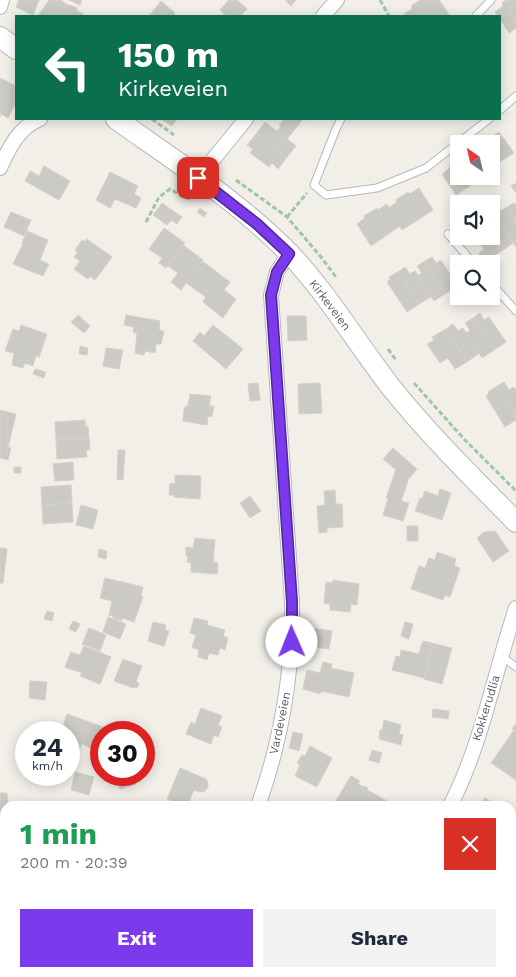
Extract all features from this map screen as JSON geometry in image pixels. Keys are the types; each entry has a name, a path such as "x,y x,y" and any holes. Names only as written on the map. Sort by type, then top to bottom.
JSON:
{"main road":[{"path":"0,37 15,48"},
{"name":"Kirkeveien","path":"117,120 251,218 289,254 302,268 364,352 417,418 449,454 516,522"}],"street":[{"path":"0,7 2,0"},
{"path":"324,15 337,0"},
{"path":"0,168 16,137 36,120"},
{"path":"198,178 245,120"},
{"name":"Vardeveien","path":"260,801 266,784 283,715 292,642 292,602 271,295 277,272 289,254"},
{"name":"Kokkerudlia","path":"453,801 472,757 516,608"}],"lane":[{"path":"477,15 491,0"},
{"path":"501,109 516,96"},
{"path":"340,120 314,185 326,195 377,188 426,168 487,120"},
{"path":"448,234 466,255"},
{"path":"500,293 516,311"},
{"path":"501,658 516,667"}],"path":[{"path":"380,0 388,15"},
{"path":"146,222 159,197 170,189 185,198 189,198 198,178"},
{"path":"287,217 314,185"}],"building":[{"path":"19,0 39,0 33,15 16,7"},
{"path":"49,0 61,0 66,4 59,15 39,15"},
{"path":"69,0 82,0 80,5"},
{"path":"229,0 237,0 247,9 241,15 225,15 220,10"},
{"path":"285,0 296,0 291,6"},
{"path":"420,0 439,0 449,14 405,15 413,8 411,6"},
{"path":"506,0 516,0 516,28 509,33 501,21 501,15 497,15 495,12 503,6 502,3"},
{"path":"161,1 175,13 174,15 150,15"},
{"path":"66,4 77,8 76,10 83,14 82,15 59,15"},
{"path":"0,78 15,86 15,104 8,118 1,114 0,117"},
{"path":"163,120 176,120 172,126"},
{"path":"283,120 293,120 299,124 287,139 277,131 281,126 279,125"},
{"path":"293,120 302,120 299,124"},
{"path":"265,122 296,146 287,157 256,134"},
{"path":"499,132 514,153 500,162 500,135 494,135"},
{"path":"256,134 287,157 278,169 272,163 269,167 250,153 253,149 247,145"},
{"path":"44,166 70,181 59,200 25,181 30,171 39,176"},
{"path":"450,168 450,185 471,185 456,195 442,174"},
{"path":"110,172 138,186 134,194 141,198 136,208 115,199 110,208 96,200"},
{"path":"516,183 516,193 511,186"},
{"path":"419,188 433,210 402,230 400,226 371,246 357,224 365,218 364,216 377,208 378,210 387,204 389,208 397,202 396,200 408,192 410,194"},
{"path":"162,203 182,217 177,224 171,220 167,225 153,215"},
{"path":"514,203 516,205 516,221 507,207"},
{"path":"507,207 516,221 516,247 500,223 500,211"},
{"path":"200,208 207,213 204,217 197,212"},
{"path":"11,212 31,220 24,236 4,227"},
{"path":"500,223 513,243 502,251 498,245 500,245"},
{"path":"164,228 185,243 166,268 159,263 162,258 149,249"},
{"path":"27,231 48,240 40,260 49,264 43,276 13,264"},
{"path":"87,239 112,257 95,280 90,276 88,279 74,269 80,261 74,257 78,252 75,250 82,240 85,242"},
{"path":"183,245 203,260 181,290 171,282 178,273 168,266"},
{"path":"481,245 498,245 502,251 495,255 480,255 479,253 484,249"},
{"path":"432,257 436,263 441,260 450,274 450,291 445,294 425,261"},
{"path":"202,261 230,282 224,290 236,299 223,318 203,302 206,297 186,283"},
{"path":"425,261 445,294 434,301 417,276 422,273 417,266"},
{"path":"405,267 410,274 415,271 431,297 419,304 398,272"},
{"path":"398,272 419,304 407,312 387,282 390,279 389,277"},
{"path":"480,313 484,320 489,317 506,342 494,350 473,318"},
{"path":"78,315 90,326 84,333 71,322"},
{"path":"126,315 160,321 159,330 164,331 161,344 156,344 155,353 145,351 144,355 135,353 137,333 133,332 134,327 124,325"},
{"path":"287,316 306,316 307,340 288,341"},
{"path":"473,318 494,350 482,358 466,333 470,330 465,323"},
{"path":"453,324 458,331 463,328 479,353 467,362 446,329"},
{"path":"21,325 47,334 39,357 36,356 33,366 25,363 23,368 12,365 14,353 5,351 13,329 19,331"},
{"path":"213,325 243,349 226,369 193,341 200,332 204,336"},
{"path":"446,329 467,362 455,369 448,358 440,363 427,344 434,340 432,337"},
{"path":"80,346 88,348 87,355 79,354"},
{"path":"106,348 123,350 119,369 103,366"},
{"path":"35,369 46,372 44,378 33,374"},
{"path":"504,382 509,390 514,387 516,390 516,417 497,386"},
{"path":"258,383 260,400 250,401 248,384"},
{"path":"320,383 322,413 299,414 298,384"},
{"path":"497,386 516,417 516,420 505,427 486,396 489,394 488,392"},
{"path":"190,394 211,396 209,406 214,406 212,417 208,416 207,425 183,421 184,409 188,406"},
{"path":"0,410 16,414 8,447 11,448 8,460 0,458"},
{"path":"85,420 85,427 88,426 89,438 56,440 55,422"},
{"path":"89,438 90,450 86,450 87,457 57,459 56,440"},
{"path":"393,448 417,469 407,481 401,501 409,503 403,521 383,515 388,499 386,498 396,470 383,459"},
{"path":"118,450 125,450 123,480 117,479"},
{"path":"73,462 74,480 55,481 53,464"},
{"path":"14,467 21,467 21,473 14,473"},
{"path":"175,475 201,476 200,499 169,495 170,483 175,484"},
{"path":"71,485 72,503 42,505 41,487"},
{"path":"440,489 451,493 442,520 415,511 417,506 420,507 417,505 425,491 438,496"},
{"path":"335,490 336,504 342,504 343,527 327,528 327,532 319,533 317,506 325,505 324,491"},
{"path":"250,496 261,511 250,518 240,503"},
{"path":"72,503 73,522 43,524 42,505"},
{"path":"81,505 98,510 93,529 76,525"},
{"path":"407,526 418,526 418,541 407,541"},
{"path":"495,531 509,551 493,562 477,538 484,532"},
{"path":"195,538 215,540 213,562 218,563 217,574 191,572 191,563 187,562 186,547 193,548"},
{"path":"0,548 7,549 3,583 0,583"},
{"path":"99,549 107,551 106,559 98,557"},
{"path":"437,552 456,559 454,566 460,568 450,597 445,595 443,600 411,589 419,566 425,568 429,558 435,560"},
{"path":"105,578 143,587 141,596 143,597 134,622 122,618 122,621 109,615 112,601 100,598"},
{"path":"333,580 359,584 357,605 351,604 350,612 330,610 330,604 324,603 326,582 333,583"},
{"path":"47,611 54,613 52,621 44,619"},
{"path":"108,617 126,624 120,639 103,632"},
{"path":"194,618 208,621 207,625 225,630 223,636 228,638 225,650 220,648 218,655 209,653 207,660 198,657 199,650 192,647 196,635 190,633"},
{"path":"73,621 80,624 76,632 69,629"},
{"path":"153,622 166,625 165,630 169,631 164,646 148,641"},
{"path":"405,622 413,624 409,639 401,636"},
{"path":"89,628 106,635 100,651 82,644"},
{"path":"312,628 332,631 329,649 309,646"},
{"path":"423,641 452,648 442,684 424,679 433,645 423,643"},
{"path":"422,643 433,645 424,678 392,670 396,656 400,657 401,650 419,654"},
{"path":"84,646 111,657 100,684 80,676 82,673 65,667 71,652 80,655"},
{"path":"123,659 142,666 136,681 139,683 137,688 114,681"},
{"path":"323,662 332,664 331,668 354,673 349,697 321,691 320,694 303,689 307,670 320,673"},
{"path":"30,681 47,682 45,700 29,698"},
{"path":"201,708 222,716 218,725 222,727 218,737 214,735 211,744 186,734 191,722 195,724"},
{"path":"433,709 449,711 448,719 432,717"},
{"path":"67,714 90,722 90,747 82,744 80,748 80,721 65,721"},
{"path":"384,720 401,725 399,734 403,735 401,745 379,739"},
{"path":"516,724 516,780 491,763 514,730 512,729"},
{"path":"293,732 303,734 299,751 289,748"},
{"path":"310,746 332,758 317,787 295,776 300,765 297,763 302,755 305,756"},
{"path":"372,750 382,753 379,763 369,760"},
{"path":"180,768 206,779 208,783 205,791 194,790 189,801 167,799"},
{"path":"80,773 90,776 92,786 89,795 71,790 72,786 80,786"},
{"path":"351,776 360,781 358,784 368,788 367,790 387,801 336,801"},
{"path":"119,786 130,786 120,789"},
{"path":"0,793 7,793 8,801 0,801"}],"route":[{"path":"198,178 232,203 289,254 277,272 271,295 292,602 292,642"}]}
